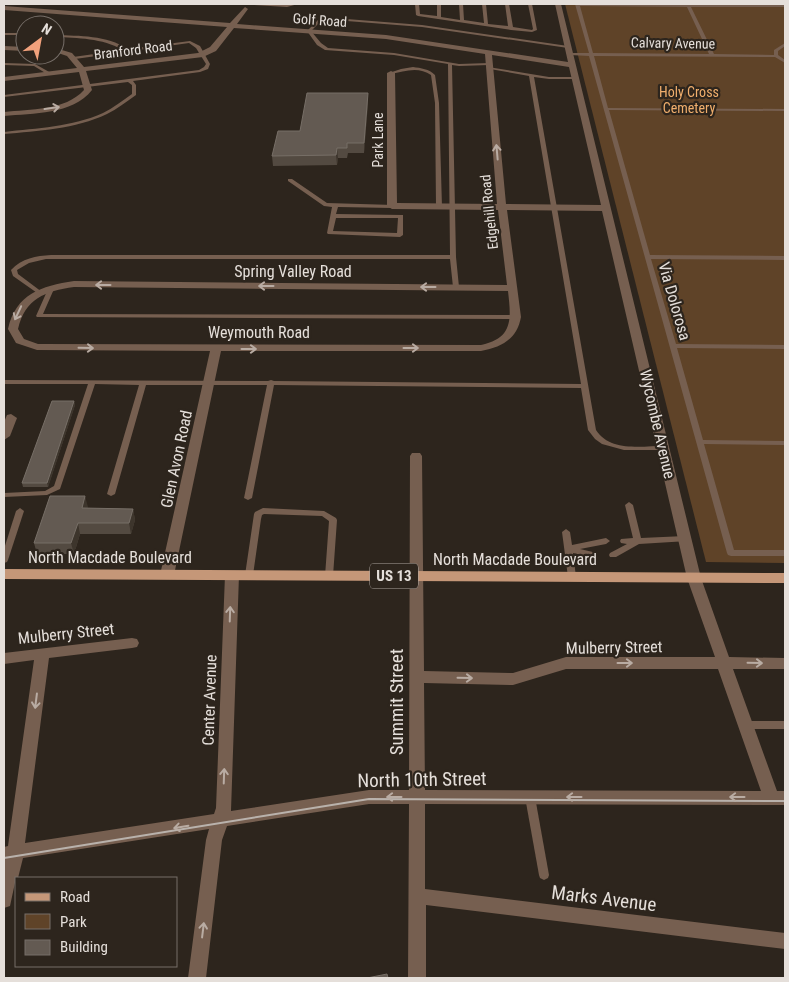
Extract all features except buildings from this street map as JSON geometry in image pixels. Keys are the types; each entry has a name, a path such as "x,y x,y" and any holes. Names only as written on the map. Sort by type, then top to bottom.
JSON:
{"main road":[{"name":"North Macdade Boulevard","path":"4,574 785,578"}],"street":[{"name":"Wycombe Avenue","path":"558,4 694,578 746,725 778,798"},
{"name":"Golf Road","path":"4,8 401,39 488,52 570,52"},
{"path":"203,54 213,48 245,9"},
{"path":"4,114 74,103 86,94 88,90 87,85 81,69 75,58 65,52"},
{"name":"Edgehill Road","path":"488,52 502,207 516,317"},
{"name":"Branford Road","path":"4,79 203,54"},
{"name":"Park Lane","path":"391,74 392,206"},
{"path":"392,206 607,208"},
{"name":"Spring Valley Road","path":"37,347 20,341 14,328 19,308 25,301 51,288 74,284 512,288"},
{"name":"Weymouth Road","path":"37,347 216,349 481,348 498,344 508,337 514,329 516,317"},
{"name":"Glen Avon Road","path":"167,575 216,349"},
{"path":"4,436 7,416"},
{"name":"Summit Street","path":"416,456 418,978"},
{"name":"Center Avenue","path":"197,978 214,840 224,808 232,575"},
{"name":"Mulberry Street","path":"4,658 132,643"},
{"path":"4,900 42,653"},
{"name":"Mulberry Street","path":"416,677 513,679 566,663 785,663"},
{"name":"North 10th Street","path":"12,854 219,823 369,797 778,798"},
{"name":"Marks Avenue","path":"417,896 785,941"}],"lane":[{"path":"230,4 236,4"},
{"path":"254,4 287,6 296,4"},
{"path":"417,4 418,15 511,29 535,30 530,4"},
{"path":"439,4 439,18"},
{"path":"461,4 462,22"},
{"path":"484,4 486,25"},
{"path":"507,4 511,29"},
{"path":"577,4 785,6"},
{"name":"Via Dolorosa","path":"577,4 731,553 785,553"},
{"path":"689,5 712,55"},
{"name":"Calvary Avenue","path":"309,31 319,21 334,19 422,26 591,54 776,56"},
{"path":"309,31 323,48 394,54 450,64 489,66 532,75 576,78"},
{"path":"65,37 94,38 112,43 126,50"},
{"path":"4,96 204,70 208,64 195,44 190,42 75,58"},
{"path":"785,44 776,51 776,56 785,62"},
{"path":"4,64 34,65 49,73"},
{"path":"450,64 453,257 456,287"},
{"path":"391,74 411,69 427,70 433,75 437,103 439,207"},
{"path":"532,75 592,430 601,442 615,446 664,448"},
{"path":"4,133 82,123 98,118 134,94 134,85 129,80"},
{"path":"607,109 785,110"},
{"path":"290,180 326,205 392,206"},
{"path":"333,216 401,216 400,236 330,233 333,216 335,206"},
{"path":"366,206 366,216"},
{"path":"40,293 16,276 14,270 29,260 51,258 453,257"},
{"path":"648,257 785,258"},
{"path":"51,288 39,316 516,317"},
{"path":"673,346 785,347"},
{"path":"4,382 208,384 270,382 584,386"},
{"path":"4,495 47,493 57,487 92,382"},
{"path":"111,494 143,382"},
{"path":"248,498 270,382"},
{"path":"700,442 785,443"},
{"path":"629,506 638,541"},
{"path":"4,560 20,511"},
{"path":"249,575 258,514 263,511 331,516 333,520 329,576"},
{"path":"566,532 572,577"},
{"path":"624,541 685,539"},
{"path":"568,549 606,541"},
{"path":"613,555 638,541"},
{"path":"568,549 594,555"},
{"path":"746,725 785,725"},
{"path":"530,797 544,875"}],"green space":[{"name":"Holy Cross Cemetery","path":"565,4 785,4 785,563 706,562"}],"tram line":[{"path":"4,858 369,799 785,801"}]}
